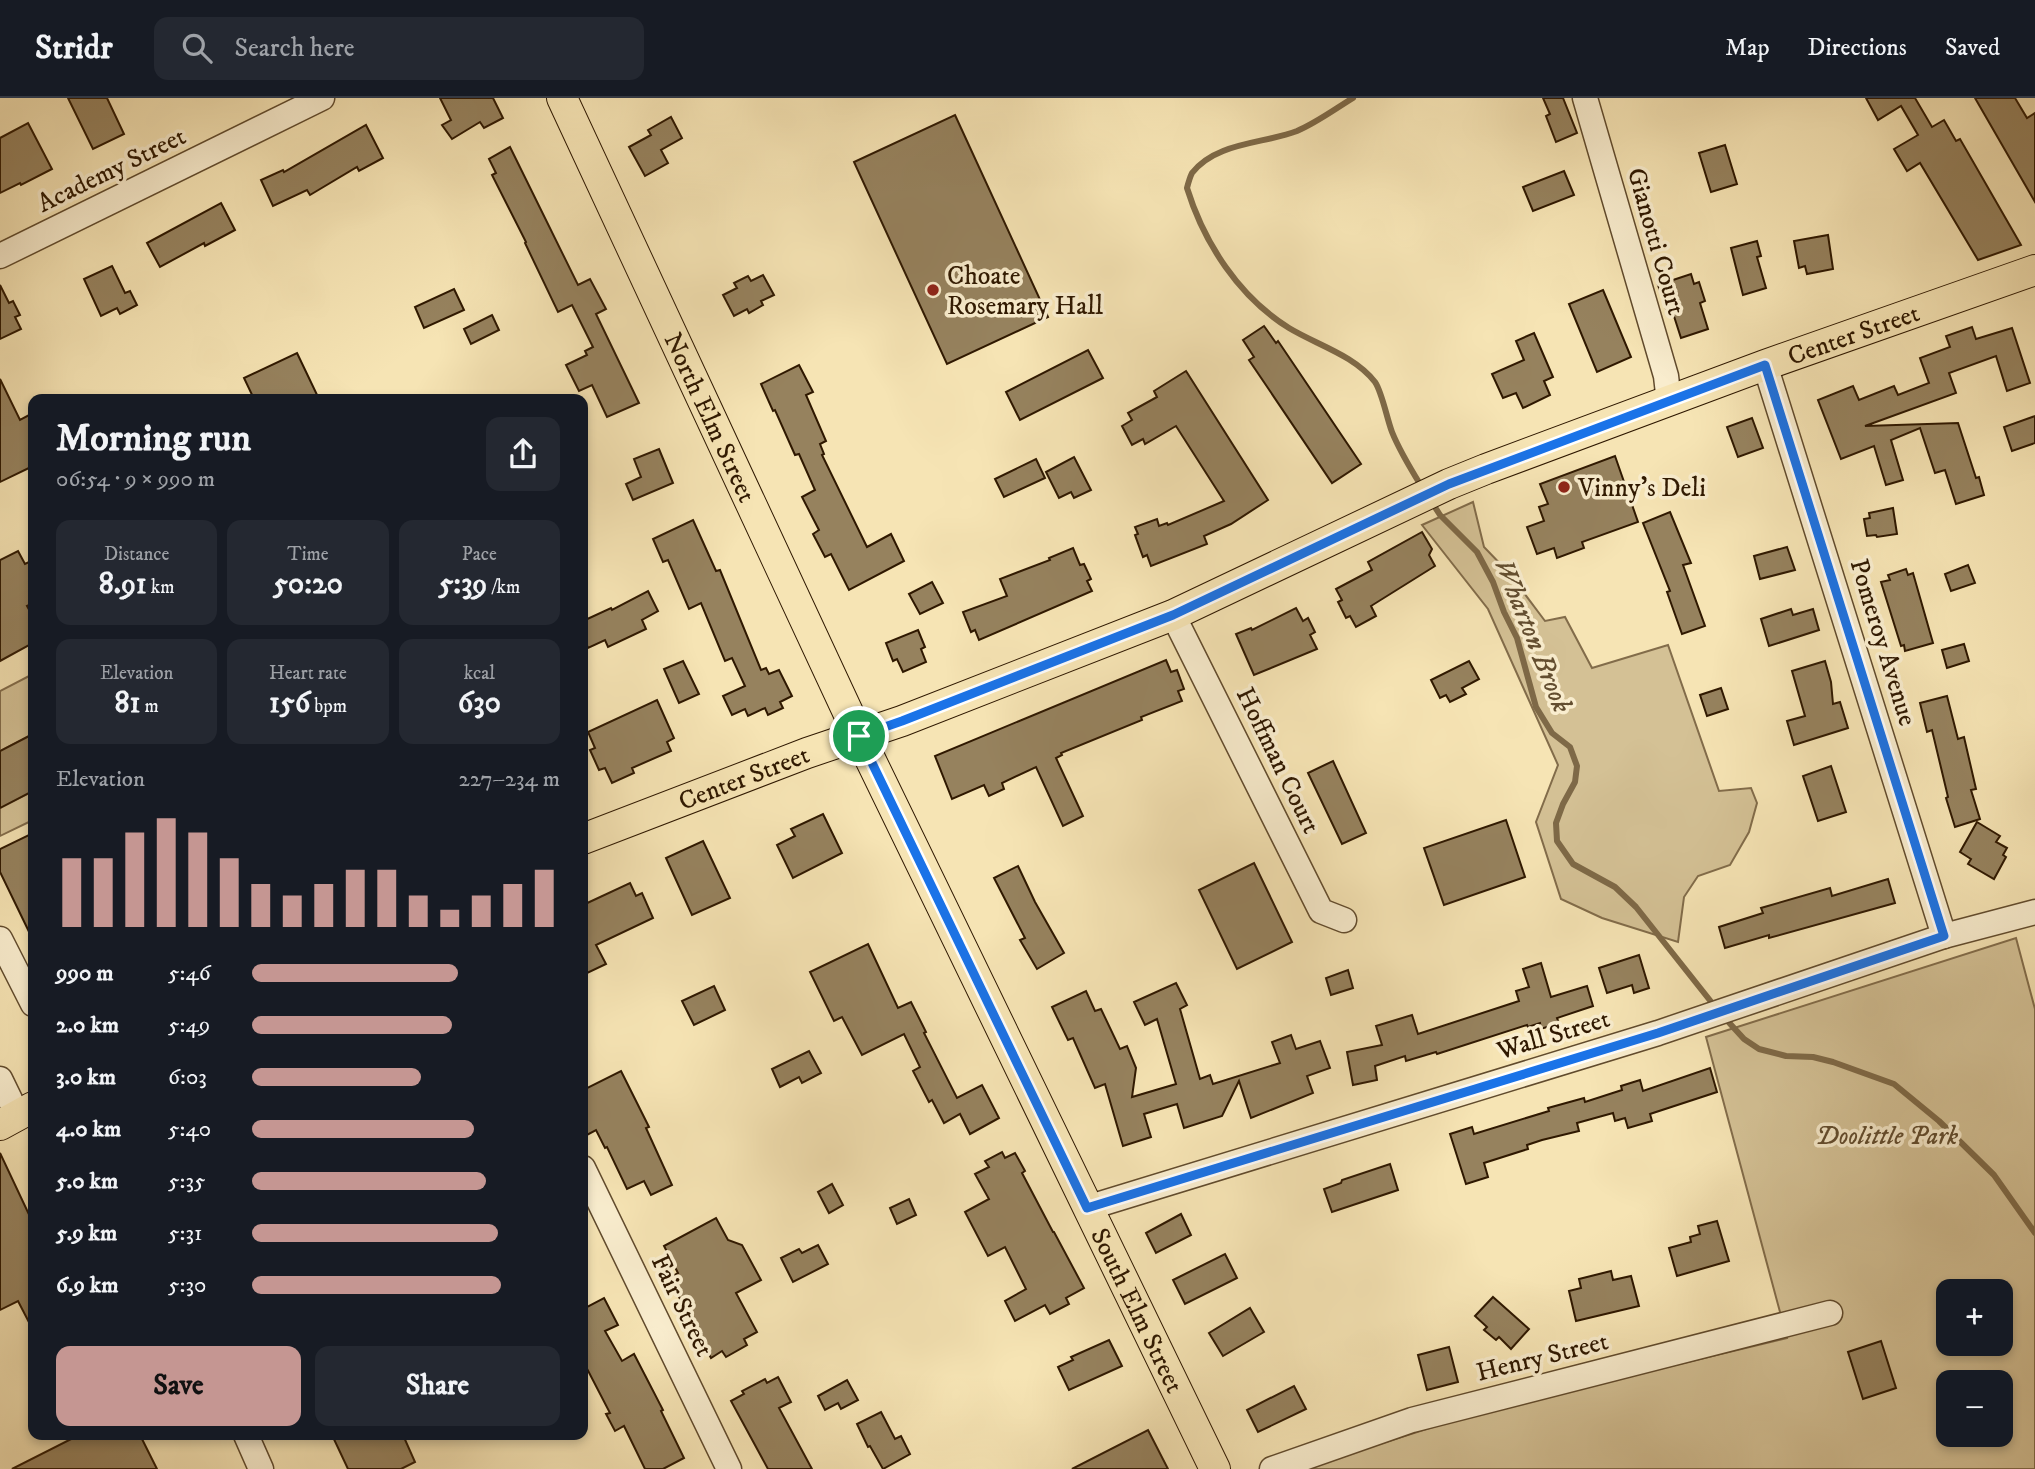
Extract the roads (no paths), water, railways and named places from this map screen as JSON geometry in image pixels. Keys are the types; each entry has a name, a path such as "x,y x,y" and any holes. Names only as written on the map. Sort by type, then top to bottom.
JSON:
{"main road":[{"name":"North Elm Street","path":"562,98 859,736"},
{"name":"Center Street","path":"588,837 807,753 902,721 1173,615 1449,484 1511,459 1765,365 2035,270"},
{"name":"South Elm Street","path":"859,736 1215,1469"}],"street":[{"name":"Academy Street","path":"0,256 322,98"},
{"name":"Gianotti Court","path":"1585,98 1666,376 1669,402"},
{"name":"Pomeroy Avenue","path":"1765,365 1944,936"},
{"name":"Hoffman Court","path":"1173,615 1321,911 1344,920"},
{"name":"Wall Street","path":"1087,1208 1706,1017 1944,936 2035,912"},
{"path":"0,939 28,994"},
{"path":"0,1079 17,1116"},
{"name":"Fair Street","path":"588,1178 729,1469"},
{"name":"Henry Street","path":"1272,1469 1412,1420 1829,1312"},
{"path":"248,1440 261,1469"}],"waterway":[{"name":"Wharton Brook","path":"1353,98 1297,131 1241,145 1214,155 1192,173 1187,188 1194,209 1214,248 1239,285 1254,301 1289,328 1357,365 1375,382 1395,439 1423,489"},
{"name":"Wharton Brook","path":"1431,501 1440,515 1477,552 1517,638 1536,707 1552,733 1570,747 1577,766 1575,782 1556,823 1557,841 1573,864 1615,887 1636,907 1716,1008"},
{"name":"Wharton Brook","path":"1723,1016 1744,1039 1759,1049 1786,1056 1813,1057 1833,1062 1894,1084 1939,1121 1994,1175 2035,1233"}],"place":[{"name":"Choate Rosemary Hall","path":"933,290"},
{"name":"Vinny’s Deli","path":"1564,487"}],"park label":[{"name":"Doolittle Park","path":"1887,1135"}]}
